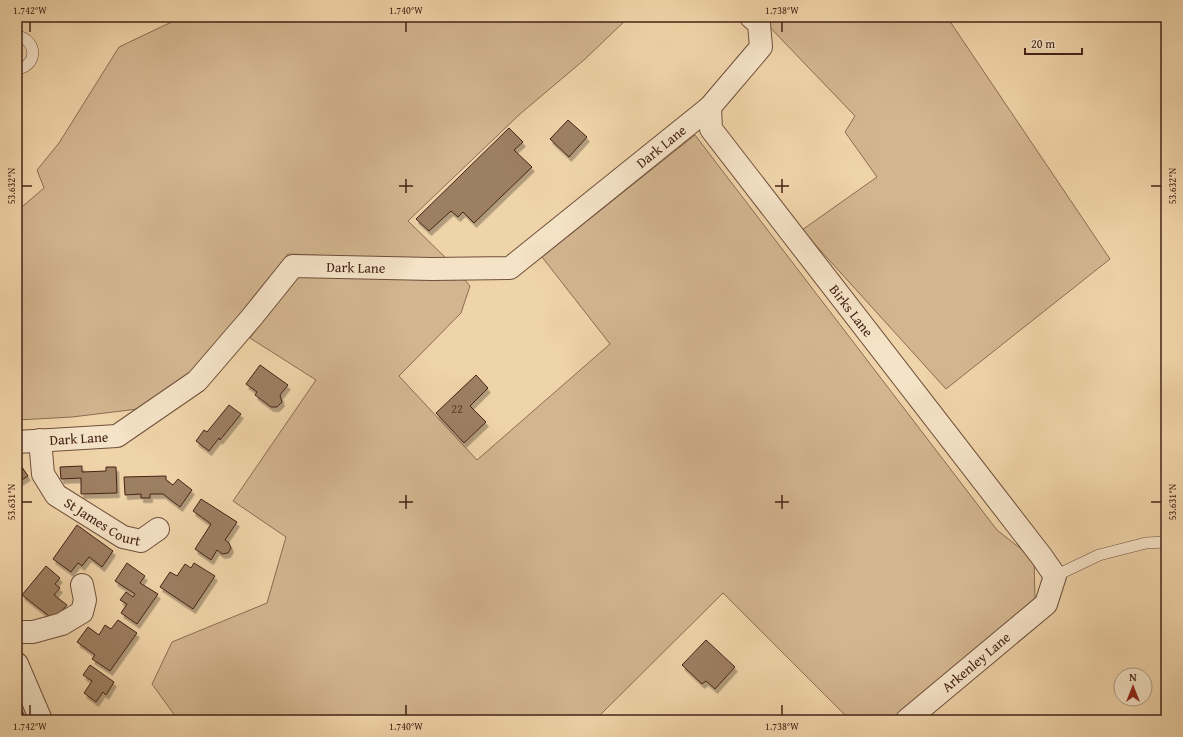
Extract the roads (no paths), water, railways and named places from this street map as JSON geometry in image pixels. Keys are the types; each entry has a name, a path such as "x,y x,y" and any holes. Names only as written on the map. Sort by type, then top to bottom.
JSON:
{"street":[{"path":"710,107 761,48 759,24 751,17"},
{"name":"Dark Lane","path":"17,442 117,436 197,381 252,317 293,266 432,269 510,268 710,107"},
{"name":"Birks Lane","path":"710,107 711,129 1056,576"},
{"name":"St James Court","path":"40,440 42,474 56,495 123,537 141,541 158,529"},
{"name":"Arkenley Lane","path":"907,720 1046,604 1056,576"},
{"path":"17,632 34,632 62,624 82,612 85,600 82,585"},
{"path":"17,664 41,720"}],"lane":[{"path":"17,36 28,40 32,50 32,55 28,64 17,69"},
{"path":"1056,576 1099,555 1146,543 1166,542"}]}
